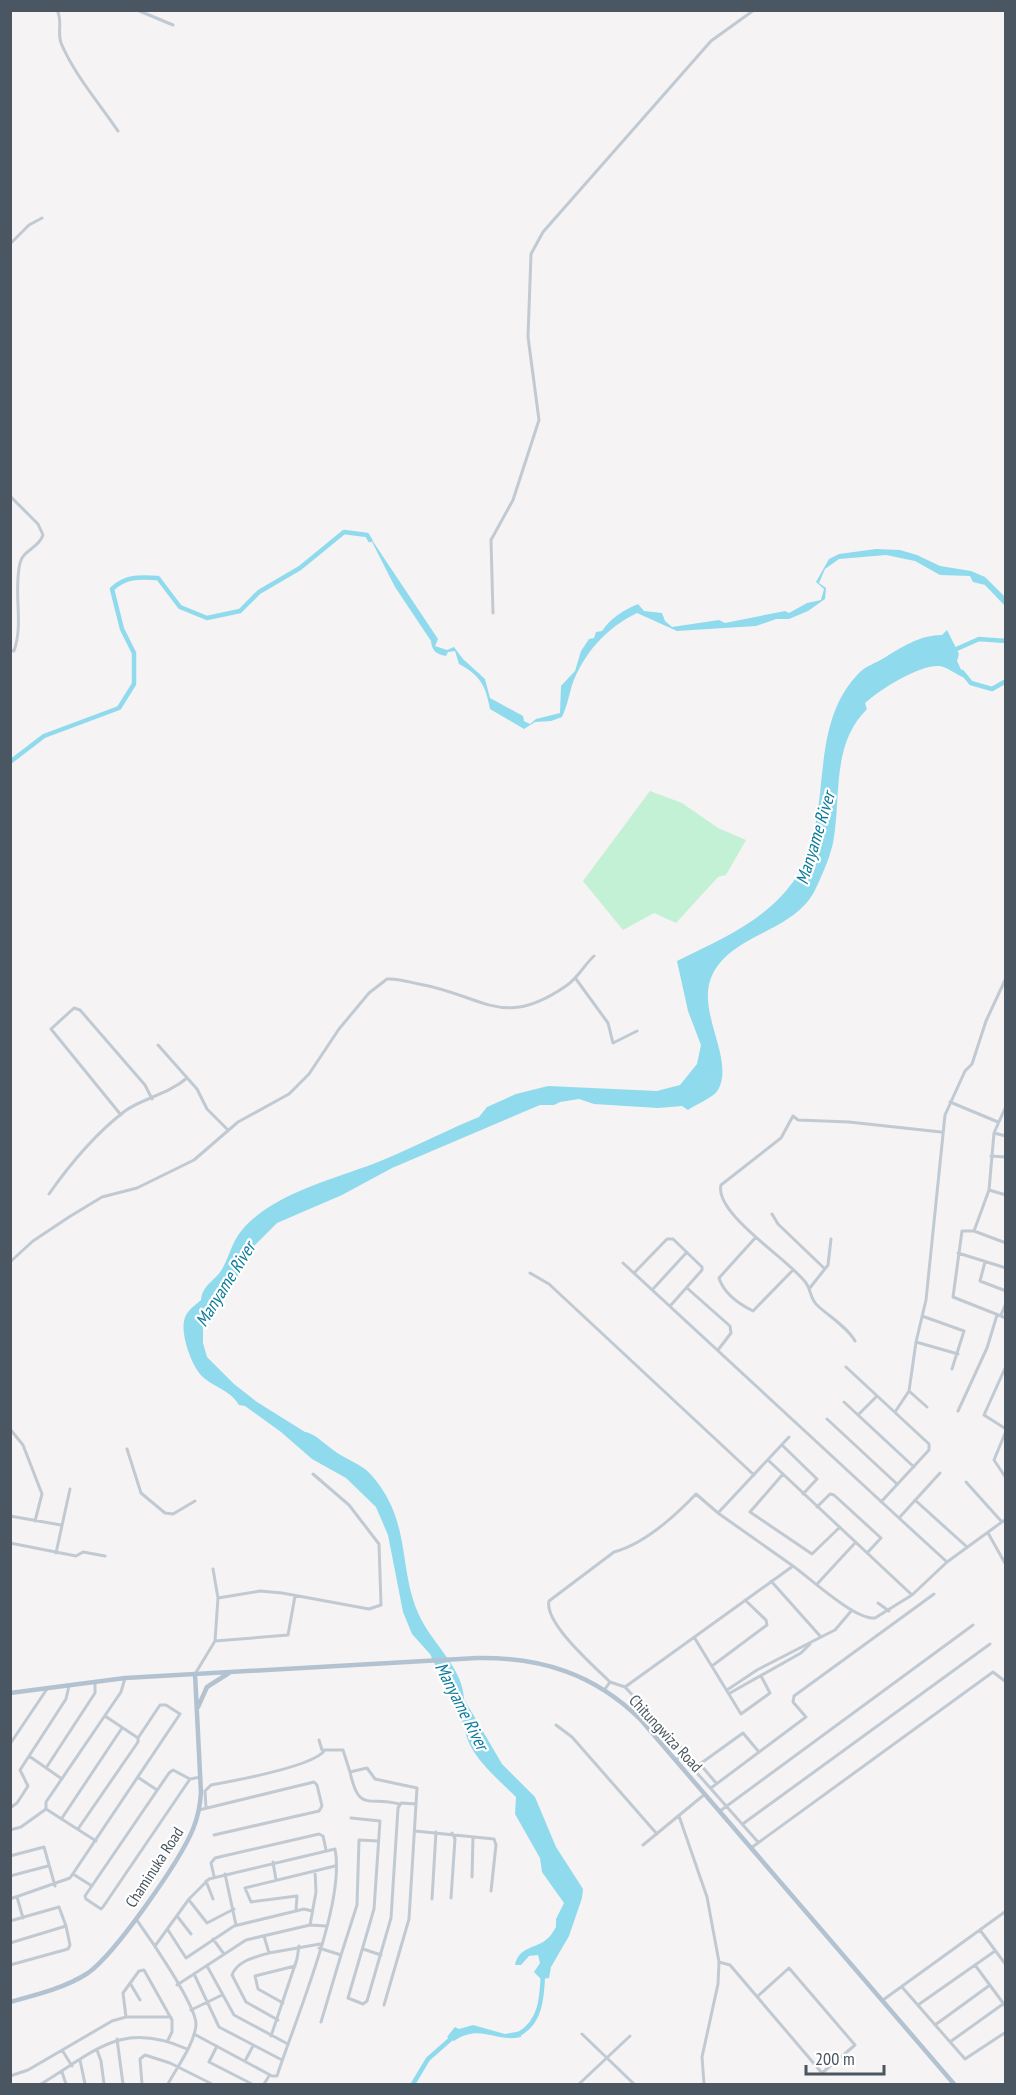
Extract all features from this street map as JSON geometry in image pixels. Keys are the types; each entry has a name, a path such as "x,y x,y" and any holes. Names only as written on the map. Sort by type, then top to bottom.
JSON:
{"main road":[{"name":"Chitungwiza Road","path":"10,1693 125,1678 458,1659 496,1658 534,1661 564,1669 605,1689 634,1713 954,2085"},
{"path":"197,1710 207,1687 233,1671"},
{"name":"Chaminuka Road","path":"11,2000 46,1992 88,1972 115,1947 189,1838 199,1810 201,1777 195,1674"}],"street":[{"path":"57,10 61,19 60,40 118,131"},
{"path":"137,10 173,25"},
{"path":"493,613 491,540 513,500 539,420 528,342 532,249 543,232 711,41 754,10"},
{"path":"10,243 29,225 42,218"},
{"path":"10,496 38,524 43,535 20,561 17,589 19,631 14,651 10,650"},
{"path":"10,1262 33,1241 85,1207 116,1192 137,1188 188,1164 207,1151 228,1130 255,1110 289,1094 299,1085 369,993 387,979 445,989 509,1010 530,1007 576,979 594,956"},
{"path":"895,1412 909,1391 922,1316 937,1202 941,1132 950,1102 972,1064 986,1021 1005,978"},
{"path":"576,979 608,1023 614,1043 637,1031"},
{"path":"121,1115 51,1029 74,1008 80,1010 145,1085 152,1099"},
{"path":"158,1045 203,1097 207,1109 228,1130"},
{"path":"50,1194 71,1163 121,1115 173,1090 187,1078"},
{"path":"950,1102 998,1122"},
{"path":"974,1231 989,1190 994,1133 1005,1106"},
{"path":"855,1341 811,1299 806,1283 756,1237 723,1202 720,1192 721,1185 781,1138 793,1116 798,1120 849,1122 941,1132"},
{"path":"994,1133 1005,1136"},
{"path":"991,1156 1005,1157"},
{"path":"989,1190 1005,1195"},
{"path":"772,1215 778,1224 825,1269"},
{"path":"1005,1243 974,1231 962,1231 953,1298 1005,1318"},
{"path":"756,1237 719,1278 722,1287 734,1299 753,1311 792,1270"},
{"path":"635,1272 667,1239 673,1239 702,1270 671,1305"},
{"path":"809,1289 829,1263 831,1239"},
{"path":"653,1289 687,1252"},
{"path":"958,1253 1005,1268"},
{"path":"985,1262 980,1281 1005,1291"},
{"path":"623,1263 947,1562"},
{"path":"530,1274 549,1284 754,1475"},
{"path":"687,1288 730,1326 731,1333 718,1350"},
{"path":"958,1411 1005,1303"},
{"path":"922,1316 962,1329 964,1335 952,1369"},
{"path":"916,1342 958,1354"},
{"path":"1005,1366 984,1413 992,1422 1005,1430 994,1460 1005,1478"},
{"path":"846,1367 929,1444 929,1450 881,1502"},
{"path":"909,1391 927,1407"},
{"path":"859,1415 877,1396"},
{"path":"844,1402 914,1467"},
{"path":"827,1419 897,1484"},
{"path":"10,1429 23,1444 42,1494 35,1521"},
{"path":"718,1513 789,1437"},
{"path":"782,1445 817,1479 803,1494"},
{"path":"127,1449 139,1490 165,1513 173,1514 195,1501"},
{"path":"768,1460 912,1595"},
{"path":"898,1518 940,1473"},
{"path":"218,1598 260,1591 372,1609 379,1607 383,1601 379,1544 349,1505 313,1474"},
{"path":"783,1474 750,1512 812,1554 840,1527"},
{"path":"758,1842 744,1823 689,1764 685,1752 625,1687 609,1682 565,1636 549,1609 549,1601 615,1552 627,1549 682,1509 696,1494 718,1513 852,1610 869,1619 889,1611 912,1595 947,1562 1004,1521 966,1482"},
{"path":"56,1553 70,1489"},
{"path":"817,1507 830,1494 834,1495 881,1538 867,1553"},
{"path":"915,1500 967,1548"},
{"path":"10,1516 61,1525"},
{"path":"988,1533 1005,1565"},
{"path":"817,1583 855,1543"},
{"path":"10,1544 76,1556 82,1552 105,1556"},
{"path":"625,1687 793,1566"},
{"path":"195,1674 214,1641 218,1598 213,1569"},
{"path":"770,1581 821,1637"},
{"path":"711,1788 806,1717 792,1701 794,1696 934,1594"},
{"path":"214,1641 288,1635 295,1596"},
{"path":"711,1667 767,1625 766,1620 745,1600"},
{"path":"878,1603 889,1611"},
{"path":"728,1692 757,1670 835,1630 852,1610"},
{"path":"720,1811 973,1624"},
{"path":"694,1637 741,1714 770,1693 761,1676"},
{"path":"728,1692 801,1653 811,1642"},
{"path":"744,1823 990,1644"},
{"path":"751,1848 993,1672 1005,1682"},
{"path":"46,1809 46,1803 121,1692 125,1678"},
{"path":"46,1768 95,1693 95,1681"},
{"path":"605,1689 609,1682"},
{"path":"10,1808 17,1803 28,1786 19,1772 66,1699 70,1684"},
{"path":"10,1744 45,1696 48,1687"},
{"path":"10,1899 55,1886 73,1874 180,1714 166,1705 160,1705 138,1738 138,1742 78,1829"},
{"path":"105,1716 138,1738"},
{"path":"556,1725 580,1746 657,1834"},
{"path":"62,1818 122,1728"},
{"path":"716,1784 700,1764 743,1733 759,1752"},
{"path":"319,1740 321,1747 325,1750 343,1750 354,1791 358,1796 365,1800 416,1804"},
{"path":"206,1808 205,1791 211,1785 303,1763 321,1757 325,1750"},
{"path":"676,1760 685,1752"},
{"path":"29,1756 62,1779"},
{"path":"350,1772 367,1768 375,1779 416,1786 409,1919 384,2005"},
{"path":"190,1779 101,1909 86,1899 92,1886 173,1770 190,1779 201,1777"},
{"path":"138,1778 157,1790"},
{"path":"199,1810 314,1782 317,1785 322,1806 319,1811 214,1835"},
{"path":"642,1845 705,1794"},
{"path":"351,1818 380,1821 374,1909 348,1998 359,2003 367,2001 391,1918 399,1804"},
{"path":"46,1809 96,1841"},
{"path":"10,1830 21,1827 46,1809"},
{"path":"679,1816 707,1897 719,1962 718,1984 702,2057 704,2085"},
{"path":"415,1831 452,1833 495,1841 491,1891"},
{"path":"432,1899 436,1832"},
{"path":"451,1898 455,1839 452,1833"},
{"path":"214,1876 211,1863 215,1858 319,1834 323,1836 326,1850"},
{"path":"472,1877 473,1837"},
{"path":"321,2022 357,1905 359,1840 378,1840"},
{"path":"10,1856 44,1847 55,1886"},
{"path":"155,1946 189,1899 214,1876 335,1849 335,1892 320,1946 277,2076 270,2075 194,2034"},
{"path":"273,1862 276,1880"},
{"path":"10,1876 48,1866"},
{"path":"296,1911 298,1898 294,1894 254,1902 248,1900 246,1886 335,1866"},
{"path":"310,1925 316,1892 315,1871"},
{"path":"73,1874 92,1886"},
{"path":"225,1874 236,1925"},
{"path":"206,1881 213,1899"},
{"path":"17,1897 23,1918"},
{"path":"189,1899 207,1923 234,1908"},
{"path":"10,1921 59,1908 70,1945 68,1949 10,1965"},
{"path":"168,1930 186,1958 236,1925 296,1911 312,1911"},
{"path":"883,2000 1005,1911"},
{"path":"177,1917 191,1934"},
{"path":"135,1918 155,1946 196,2022 194,2034 168,2085"},
{"path":"177,1984 195,1976 240,1943 310,1925 326,1926"},
{"path":"10,1943 66,1926"},
{"path":"980,1930 1005,1965"},
{"path":"264,1936 268,1953"},
{"path":"213,1939 224,1954"},
{"path":"278,2020 246,2002 232,1971 243,1963 268,1953 299,1946 320,1946 341,1955"},
{"path":"272,2036 284,2003 299,1946"},
{"path":"363,1949 381,1955"},
{"path":"918,2006 995,1951"},
{"path":"719,1962 730,1965 822,2073 855,2045 789,1968 758,1996"},
{"path":"950,2042 1004,2005 975,1965"},
{"path":"207,1966 236,2017 287,2043"},
{"path":"284,2003 258,1989 255,1976 295,1966"},
{"path":"126,2016 122,1995 141,1970 146,1971 171,2017 173,2026 168,2041"},
{"path":"195,1976 219,2027 282,2060"},
{"path":"130,1983 140,2000"},
{"path":"935,2025 990,1985"},
{"path":"902,1987 968,2059 1005,2032"},
{"path":"191,2010 222,1995"},
{"path":"10,2076 28,2070 104,2024 126,2016 171,2017"},
{"path":"582,2034 634,2085"},
{"path":"44,2084 117,2039 138,2036 168,2041 187,2049"},
{"path":"579,2085 630,2036"},
{"path":"117,2039 123,2085"},
{"path":"217,2046 208,2062 252,2085"},
{"path":"245,2061 253,2046"},
{"path":"62,2050 72,2066"},
{"path":"97,2050 102,2061 104,2085"},
{"path":"142,2085 140,2059 144,2055 157,2058 212,2085"},
{"path":"80,2060 85,2085"},
{"path":"62,2072 66,2085"},
{"path":"264,2085 270,2075"}],"green space":[{"path":"650,791 682,803 718,828 746,840 726,875 718,877 676,923 654,913 623,930 583,881"}],"water":[{"path":"368,534 438,639 435,646 447,650 454,647 463,659 485,679 490,698 523,716 524,721 530,724 536,719 560,713 561,686 575,671 581,651 589,639 594,638 596,632 602,631 614,618 627,609 638,604 644,611 662,613 665,621 672,627 719,620 725,623 785,611 789,613 807,603 821,600 824,589 816,582 829,559 839,554 876,549 900,550 940,566 971,571 985,577 1005,597 1005,606 985,585 973,582 970,576 940,575 915,561 886,555 839,559 825,569 819,583 826,588 825,599 808,611 789,619 776,619 756,626 677,631 637,613 615,626 590,652 577,673 562,717 551,721 535,722 524,729 490,709 481,682 472,672 459,664 455,651 448,652 446,656 434,650 431,641 395,587"},
{"path":"947,630 959,654 957,661 965,678 943,667 932,666 900,679 865,703 867,709 848,737 843,753 833,843 816,888 794,915 732,951 720,963 711,978 708,992 709,1006 722,1065 722,1078 716,1093 688,1110 682,1106 658,1108 594,1104 579,1099 554,1105 540,1105 392,1168 342,1195 277,1223 249,1251 239,1267 238,1277 233,1284 225,1288 203,1325 203,1343 207,1357 234,1384 257,1402 366,1470 386,1495 394,1512 409,1584 421,1619 453,1667 459,1678 464,1699 502,1764 535,1797 556,1847 583,1889 569,1936 551,1967 549,1978 541,1979 534,1972 540,1963 538,1955 529,1956 521,1965 515,1965 520,1954 550,1936 556,1927 556,1919 564,1903 542,1872 540,1858 515,1814 516,1797 477,1757 430,1654 412,1634 403,1612 388,1535 376,1507 346,1478 312,1459 281,1432 245,1406 239,1405 228,1393 204,1378 195,1367 188,1351 184,1335 185,1317 201,1300 206,1287 221,1271 242,1230 255,1217 289,1196 395,1155 479,1117 487,1107 516,1094 548,1086 657,1091 680,1085 697,1064 701,1045 688,1011 677,961 755,919 782,896 793,882 806,857 814,830 832,720 843,695 860,672 912,642 942,635"},
{"path":"473,2025 505,2034 521,2031 521,2037 503,2038 480,2033 463,2036 454,2041 447,2037 455,2027 459,2029"}],"waterway":[{"path":"10,762 44,736 119,708 134,684 134,653 122,629 112,589 117,585 133,578 158,578 180,607 207,618 240,611 259,592 300,568 344,532 367,535 370,540"},
{"name":"Manyame River","path":"952,651 979,639 1006,641"},
{"path":"962,672 971,683 992,689 1006,681"},
{"name":"Manyame River","path":"519,2034 532,2023 536,2016 541,2000 543,1974"},
{"name":"Manyame River","path":"413,2084 428,2059 453,2037"}]}
